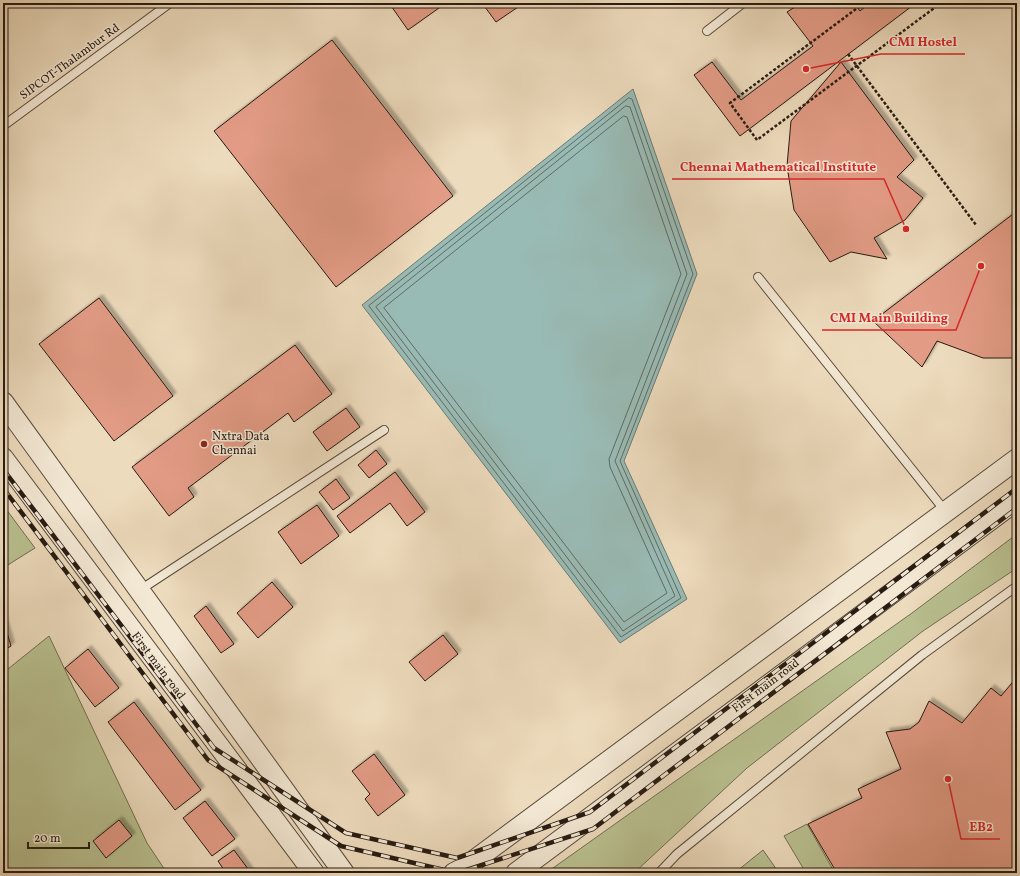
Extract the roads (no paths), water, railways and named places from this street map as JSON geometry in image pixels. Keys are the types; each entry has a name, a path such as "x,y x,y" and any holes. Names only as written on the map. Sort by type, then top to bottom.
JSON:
{"street":[{"path":"3,402 344,873"},
{"name":"First main road","path":"3,458 314,873"},
{"path":"454,873 464,868 1017,459"},
{"name":"First main road","path":"516,873 1017,500"}],"lane":[{"name":"SIPCOT-Thalambur Rd","path":"3,126 170,3"},
{"path":"707,31 743,3"},
{"path":"758,277 946,512"},
{"path":"140,591 384,430"},
{"path":"659,873 677,854 832,727 922,655 1017,586"}],"water":[{"path":"633,89 697,274 624,461 687,599 620,643 362,305"}],"railway":[{"path":"3,469 214,748 346,833 457,858 590,812 1017,488"},
{"path":"3,488 208,760 341,846 457,873 593,829 1017,508"}],"place":[{"name":"CMI Hostel","path":"806,69"},
{"name":"Chennai Mathematical Institute","path":"906,229"},
{"name":"CMI Main Building","path":"981,266"},
{"name":"Nxtra Data Chennai","path":"204,444"},
{"name":"EB2","path":"948,779"}]}
